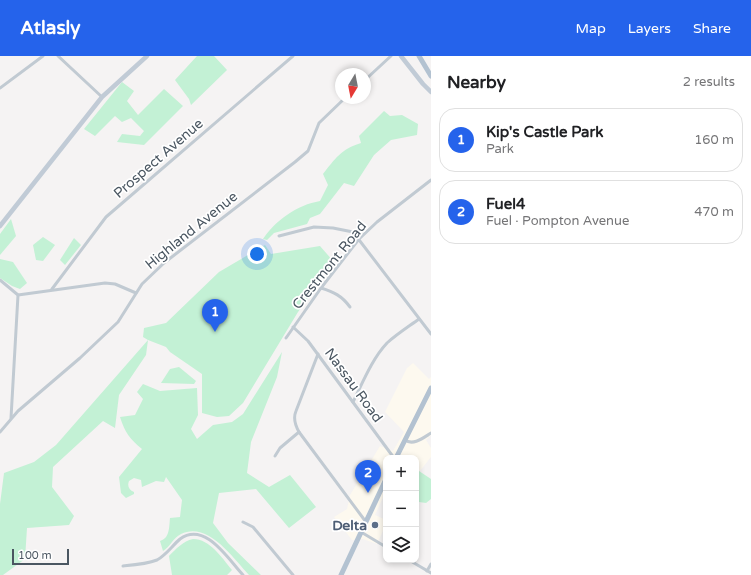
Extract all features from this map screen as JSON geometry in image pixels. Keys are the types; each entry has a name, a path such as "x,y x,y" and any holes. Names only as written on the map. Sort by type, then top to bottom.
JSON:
{"main road":[{"path":"419,56 431,76"},
{"path":"397,455 431,388"},
{"path":"341,575 383,485"}],"street":[{"path":"0,87 43,56"},
{"path":"58,56 102,97"},
{"path":"0,226 102,97 147,56"},
{"name":"Prospect Avenue","path":"52,290 106,218 293,56"},
{"path":"371,74 391,56"},
{"path":"401,56 431,92"},
{"name":"Highland Avenue","path":"0,432 11,418 80,358 118,322 142,284 164,263 308,151 319,123 339,104"},
{"name":"Crestmont Road","path":"286,338 321,288 359,239 377,222 431,180"},
{"path":"279,236 314,227 354,232 431,334"},
{"path":"0,280 18,294 105,282 115,284 136,293"},
{"path":"321,288 336,293 344,299 350,307"},
{"path":"11,418 18,294"},
{"path":"353,402 373,363 382,350 391,340 419,319"},
{"name":"Nassau Road","path":"293,327 308,340 393,455"},
{"path":"318,354 295,413 295,424 299,432 366,522"},
{"path":"275,456 280,448 299,432"},
{"path":"405,440 414,442 431,433"},
{"path":"243,522 253,527 293,575"},
{"path":"361,532 383,544"},
{"path":"123,566 156,560 165,554 180,539 195,534 205,536 211,540 243,575"},
{"path":"414,563 431,573"},
{"path":"427,571 431,564"}],"shaded area":[{"path":"413,363 429,379 431,377 431,435 426,440 431,448 431,457 420,471 419,455 383,455 383,498 375,515 383,519 383,531 377,544 363,539 352,540 334,517 347,509 350,495 380,446 393,451 404,432 385,412 407,368"}],"green space":[{"path":"197,56 214,56 227,70 191,105 189,99 175,80"},
{"path":"122,82 134,91 127,101 138,115 164,89 183,106 144,145 117,142 122,134 140,136 144,131 131,118 122,122 115,116 95,136 84,129"},
{"path":"384,111 390,116 402,115 418,124 417,135 391,140 374,155 354,186 344,183 320,214 310,218 307,224 274,233 267,240 263,239 274,226 288,214 303,206 320,201 328,185 323,174 343,151 361,143 359,136"},
{"path":"11,219 16,236 0,255 0,234"},
{"path":"43,237 55,245 43,261 36,260 33,245"},
{"path":"74,238 81,245 65,265 60,260"},
{"path":"265,245 271,254 320,246 334,262 298,312 243,403 229,416 217,417 202,413 202,374 170,352 166,347 143,337 144,328 166,323 219,272"},
{"path":"0,259 13,262 27,283 20,289 12,286 0,278"},
{"path":"148,340 146,355 119,395 115,428 103,421 53,467 52,487 74,516 69,525 27,528 25,559 3,575 0,575 0,504 4,473 34,462 56,445"},
{"path":"282,352 277,377 251,442 247,473 269,487 290,475 316,507 289,528 256,489 219,493 213,523 228,543 261,575 249,575 219,543 201,533 191,531 181,534 163,551 160,541 167,535 170,518 180,517 182,500 166,477 164,482 156,481 142,487 141,480 134,478 129,481 128,485 134,494 126,498 121,493 119,477 142,449 128,435 120,417 135,415 143,399 137,392 143,384 160,391 197,388 198,415 191,429 197,439 213,425 232,422 243,414"},
{"path":"179,367 196,381 194,384 161,383 170,369"},
{"path":"419,471 431,479 431,499 426,503 419,502"},
{"path":"193,539 205,542 220,555 232,570 227,575 172,575 169,556 183,543"}],"place":[{"name":"Kip's Castle Park","path":"215,332"},
{"name":"Fuel4","path":"368,493"},
{"name":"Delta","path":"375,525"}]}
